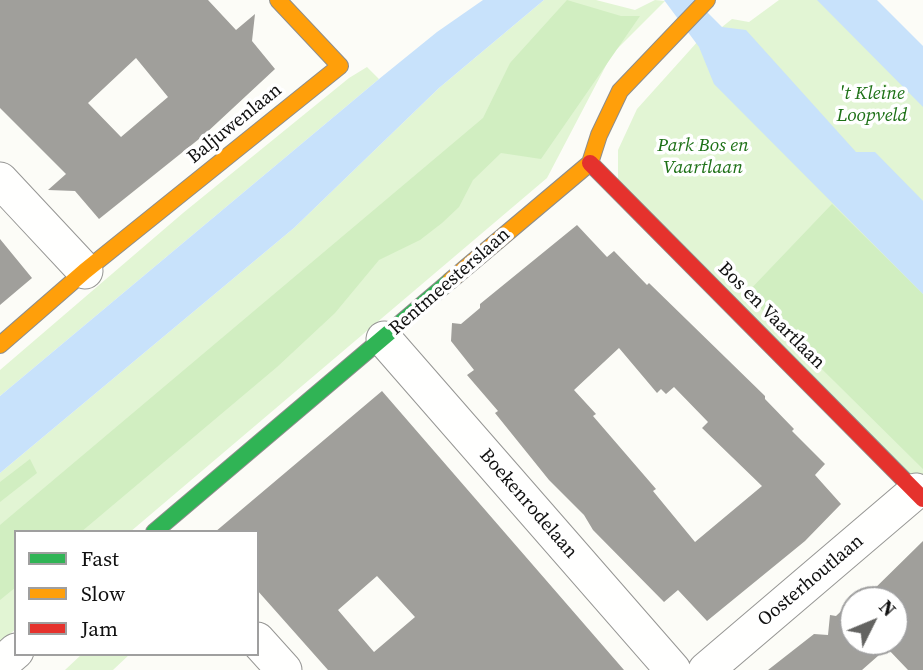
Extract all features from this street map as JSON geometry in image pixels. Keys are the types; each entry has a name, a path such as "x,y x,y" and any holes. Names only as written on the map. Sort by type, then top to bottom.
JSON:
{"street":[{"name":"Baljuwenlaan","path":"85,271 340,66 278,0"},
{"path":"590,163 599,135 620,91 707,0"},
{"name":"Rentmeesterslaan","path":"158,530 590,163"},
{"name":"Bos en Vaartlaan","path":"590,163 919,495"},
{"path":"0,180 85,271 0,345"},
{"name":"Boekenrodelaan","path":"384,338 673,670"},
{"name":"Oosterhoutlaan","path":"706,670 919,495"},
{"path":"259,642 284,670"},
{"path":"0,665 14,653"}],"green space":[{"path":"544,0 596,0 635,10 655,0 665,1 612,54 547,178 132,530 14,530 14,631 0,642 0,473 294,228 439,88"},
{"path":"567,0 621,16 640,16 541,159 501,153 473,180 459,207 442,223 420,240 379,260 335,313 277,367 83,530 14,530 14,589 0,600 0,525 483,118 510,63"},
{"name":"'t Kleine Loopveld","path":"779,0 836,0 923,89 923,226 722,27 732,19 749,22"},
{"name":"Park Bos en Vaartlaan","path":"699,40 923,273 923,491 618,185 618,150 637,109"},
{"path":"367,67 379,79 0,396 0,370 183,213 349,78"},
{"path":"832,204 923,294 923,469 746,294"},
{"path":"30,459 37,473 0,502 0,482"},
{"path":"80,656 128,656 113,670 65,670"}],"water":[{"path":"483,0 544,0 439,88 294,228 0,473 0,396 379,79 437,32"},
{"path":"664,0 695,0 722,27 746,30 856,152 875,152 923,201 923,294 714,84 699,47"},
{"path":"817,0 877,0 923,46 923,107"}],"building":[{"path":"0,0 208,0 236,30 255,14 252,41 275,69 204,135 99,219 75,191 48,190 66,174 0,108","holes":["136,58 168,97 121,137 88,103"]},
{"path":"577,225 607,257 614,251 765,396 794,429 792,431 825,464 815,475 841,504 805,541 707,621 678,590 664,602 593,530 584,515 549,480 495,413 498,411 467,375 474,370 451,341 452,323 461,324 480,308 480,304","holes":["619,348 657,393 661,389 666,394 674,387 708,422 702,428 762,486 695,542 653,491 656,489 574,390"]},
{"path":"0,239 32,278 0,305"},
{"path":"382,391 624,670 328,670 259,592 259,530 217,530","holes":["377,576 415,617 374,652 338,610"]},
{"path":"923,541 923,670 908,670 895,656 909,656 909,586 877,586"},
{"path":"839,613 839,656 878,656 862,670 768,670 814,634 828,635 830,615 836,616"}],"traffic: fast":[{"path":"156,530 450,281"}],"traffic: slow":[{"path":"0,345 85,271 340,66 278,0"},
{"path":"450,281 590,163 599,135 620,91 707,0"}],"traffic: jam":[{"path":"590,163 923,499"}]}
